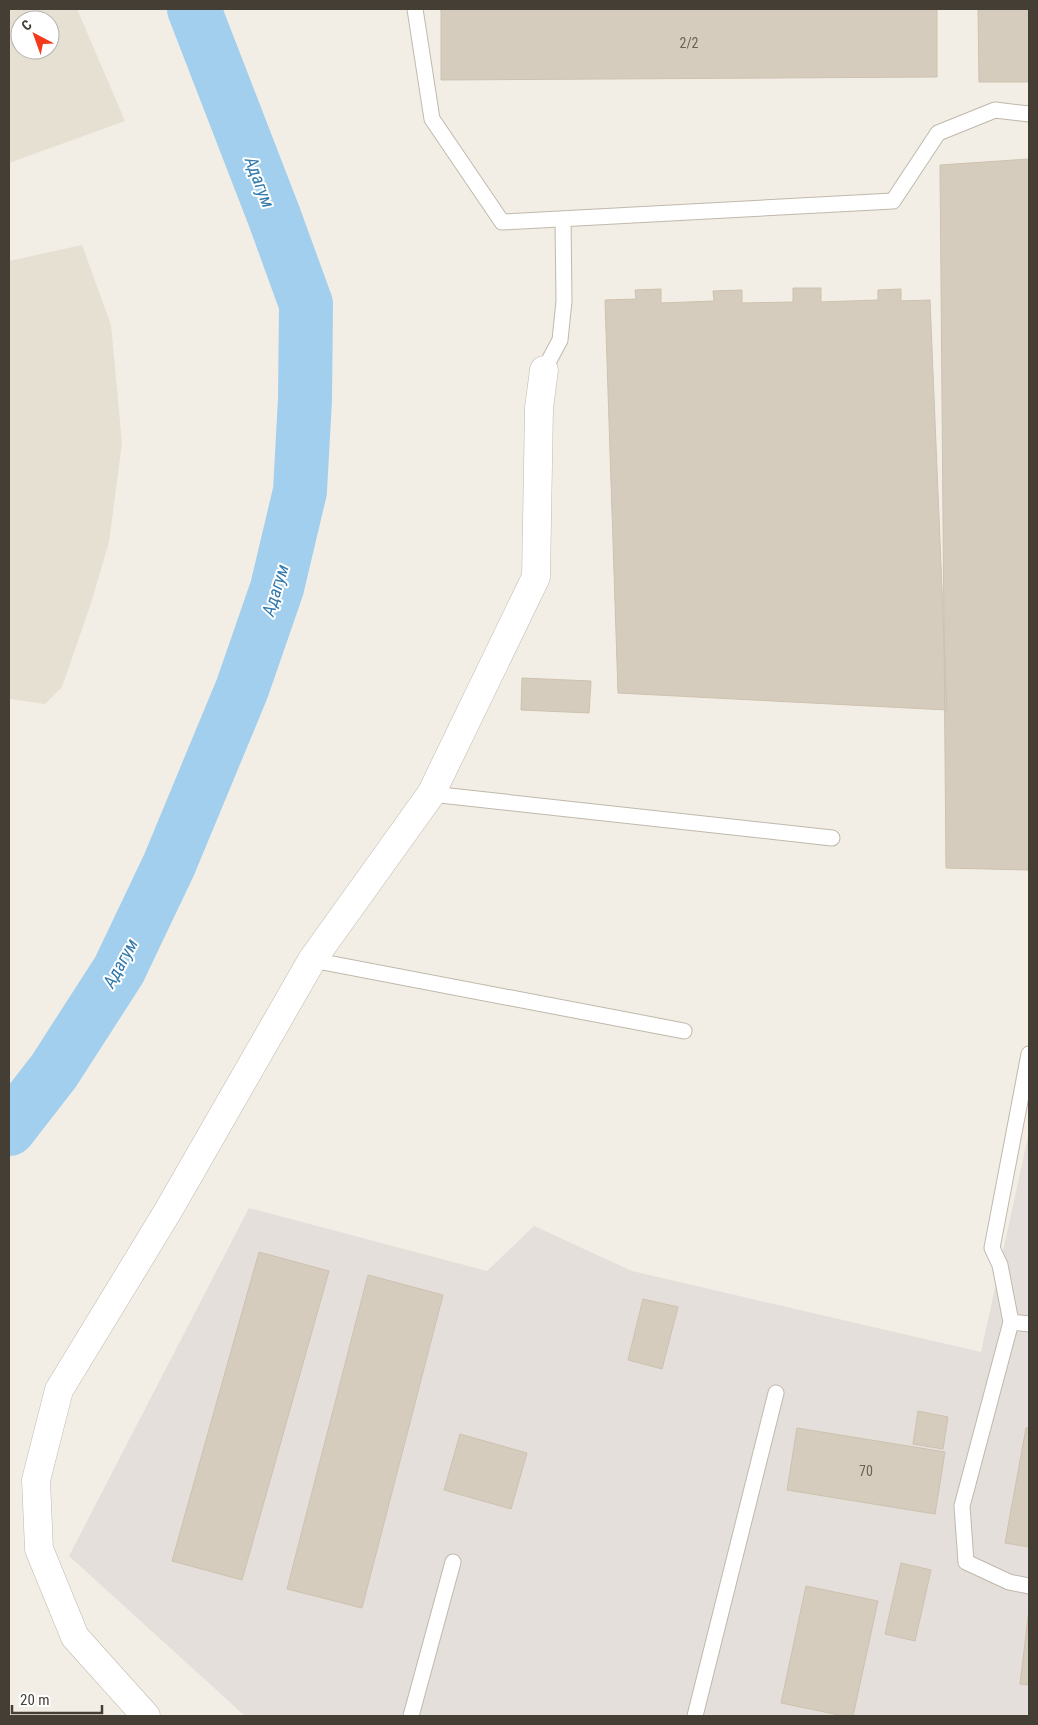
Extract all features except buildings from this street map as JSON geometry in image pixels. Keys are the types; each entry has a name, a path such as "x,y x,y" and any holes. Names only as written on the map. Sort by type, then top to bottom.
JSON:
{"street":[{"path":"146,1716 75,1637 39,1549 36,1480 59,1390 168,1211 312,960 431,794 536,576 539,408 544,370"}],"lane":[{"path":"415,9 432,119 502,222 893,201 938,133 995,110 1029,114"},
{"path":"544,370 560,340 564,301 563,219"},
{"path":"431,794 832,838"},
{"path":"312,960 684,1031"},
{"path":"1029,1054 992,1248 1000,1265 1011,1322 962,1506 966,1562 1009,1582 1029,1586"},
{"path":"1011,1322 1029,1324"},
{"path":"696,1716 776,1393"},
{"path":"411,1716 453,1562"}],"shaded area":[{"path":"9,9 77,9 125,121 9,163"},
{"path":"82,245 111,325 122,443 109,542 91,603 62,687 45,704 9,699 9,261"},
{"path":"1029,1132 1029,1716 245,1716 69,1556 249,1208 487,1271 534,1226 632,1271 981,1352"}],"waterway":[{"name":"Адагум","path":"9,1129 54,1071 119,970 169,865 242,689 277,588 300,491 305,399 306,304 194,9"}]}
